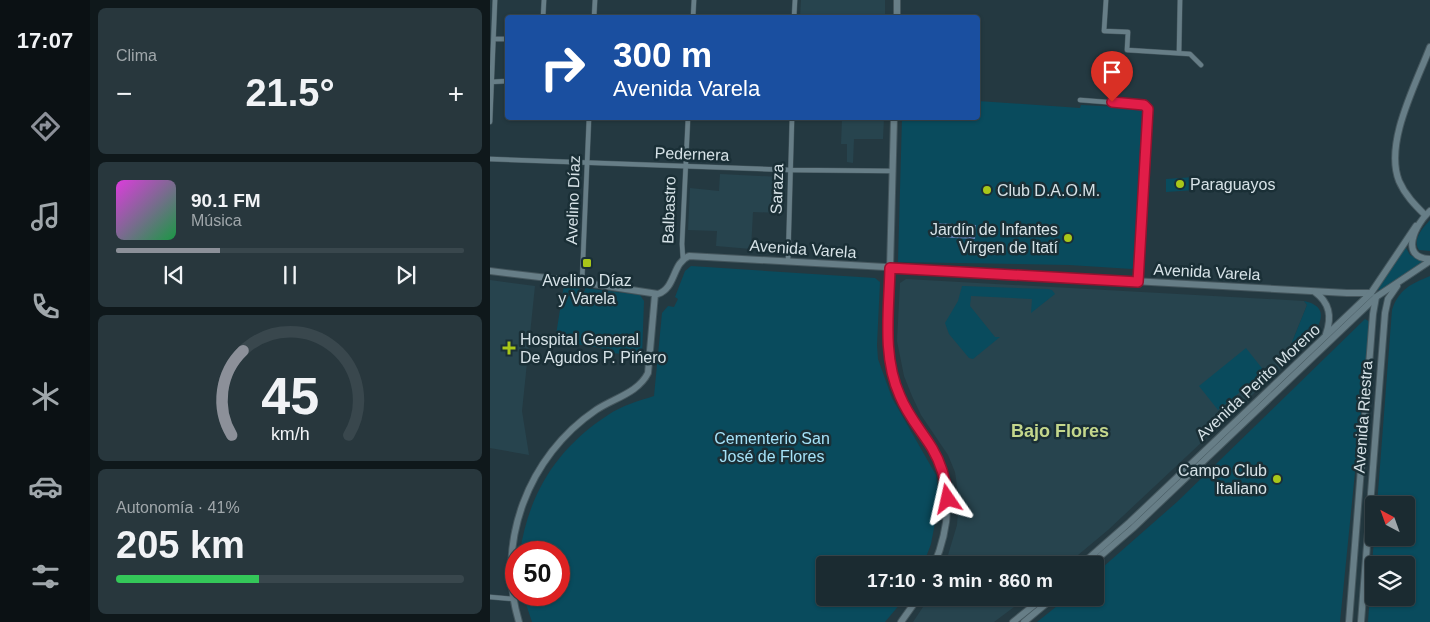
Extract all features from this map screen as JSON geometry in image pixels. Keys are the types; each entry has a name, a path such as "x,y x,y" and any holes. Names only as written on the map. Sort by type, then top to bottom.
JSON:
{"main road":[{"path":"897,0 897,15"},
{"path":"1428,213 1411,200 1400,183 1396,171 1395,153 1396,142 1404,115 1430,47"},
{"path":"894,120 888,344 892,373 899,394 908,413 932,448 939,462 947,487 948,499 945,526 937,556"},
{"name":"Avenida Perito Moreno","path":"1100,556 1133,528 1363,310 1416,226 1428,213"},
{"path":"1416,226 1412,248 1419,256 1430,260"},
{"name":"Avenida Varela","path":"684,259 690,256 788,261 1374,295"},
{"name":"Balbastro","path":"655,294 667,289 678,266 684,259"},
{"name":"Avenida Perito Moreno","path":"1091,556 1138,515 1325,337 1374,295 1403,280 1430,260"},
{"path":"490,271 582,282 655,294 648,373 644,382 638,388 597,409 568,432 545,460 527,492 513,541"},
{"name":"Avenida Riestra","path":"1361,622 1386,306 1390,294 1403,280"},
{"path":"1314,291 1321,296 1329,311 1330,320 1325,337"},
{"name":"Avenida Riestra","path":"1349,622 1374,295"},
{"path":"1363,310 1369,310 1373,314"},
{"path":"1366,402 1378,403"},
{"path":"515,606 519,622"},
{"path":"901,622 912,606"},
{"path":"1013,622 1033,606"},
{"path":"1024,622 1043,606"}],"street":[{"path":"490,122 491,55 494,39 492,32 492,8 495,0"},
{"path":"544,0 544,15"},
{"path":"594,15 595,0"},
{"path":"693,15 694,0"},
{"path":"794,15 795,0"},
{"path":"1106,0 1104,31 1128,32 1127,50 1190,54 1201,65"},
{"path":"1179,53 1180,0"},
{"path":"494,39 505,39"},
{"path":"1422,67 1430,67"},
{"path":"491,82 505,81"},
{"path":"1080,100 1144,105 1148,109 1138,282"},
{"name":"Avelino Díaz","path":"582,282 589,120"},
{"name":"Balbastro","path":"684,259 682,244 684,167 688,120"},
{"name":"Saraza","path":"788,261 792,120"},
{"name":"Pedernera","path":"490,159 684,167 894,171"},
{"path":"490,596 505,598"}],"shaded area":[{"path":"801,0 885,0 885,15 800,15"},
{"path":"842,120 884,120 883,139 854,139 853,163 847,162 847,144 841,144"},
{"path":"720,174 780,177 782,180 780,213 753,212 751,249 716,246 717,231 688,230 690,188 719,191"},
{"path":"935,223 976,225 975,239 934,237"},
{"path":"906,279 1304,301 1307,305 1282,367 1108,530 1077,556 948,556 957,525 959,499 955,472 948,455 921,415 904,376 897,341 900,283"},
{"name":"Hospital General De Agudos P. Pińero","path":"490,280 535,286 522,411 529,455 490,448"},
{"path":"924,606 1015,606 994,622 913,622"}],"green space":[{"name":"Club D.A.O.M.","path":"980,101 1080,108 1081,105 1142,108 1144,111 1135,266 1132,269 1069,265 898,262 902,120 980,120"},
{"name":"Paraguayos","path":"1194,177 1195,190 1166,192 1166,179"},
{"path":"1430,220 1430,251 1419,250 1417,246 1418,238"},
{"path":"1405,246 1410,255 1423,261 1384,289 1378,290 1382,281"},
{"name":"Cementerio San José de Flores","path":"691,266 875,278 880,282 878,359 892,398 936,475 939,501 931,544 926,556 816,556 816,606 898,606 885,622 532,622 527,606 570,606 570,541 522,541 530,510 538,491 560,457 590,428 618,409 654,396 662,313 668,306 674,307 678,299 675,297 685,271"},
{"path":"1430,276 1430,622 1368,622 1369,606 1415,606 1415,556 1373,556 1373,546 1415,546 1415,496 1378,496 1392,310 1398,297 1411,285"},
{"path":"564,285 580,287 579,291 585,291 585,288 640,295 644,301 642,356 602,352 602,348 555,341"},
{"path":"962,286 1048,289 1052,290 1055,294 1031,313 1032,299 971,296 970,306 995,337 1000,337 973,359 969,358 949,334 945,323 958,301"},
{"path":"1304,301 1316,306 1321,313 1320,323 1306,343 1282,367 1307,305"},
{"name":"Campo Club Italiano","path":"1365,319 1370,322 1340,622 1037,622 1057,606 1104,606 1104,566 1177,502"},
{"path":"1246,348 1265,372 1218,410 1199,386"}],"place":[{"name":"Paraguayos","path":"1180,184"},
{"name":"Club D.A.O.M.","path":"987,190"},
{"name":"Jardín de Infantes Virgen de Itatí","path":"1068,238"},
{"name":"Avelino Díaz y Varela","path":"587,263"},
{"name":"Hospital General De Agudos P. Pińero","path":"509,348"},
{"name":"Campo Club Italiano","path":"1277,479"}],"district":[{"name":"Bajo Flores","path":"1060,431"}],"route":[{"path":"948,499 947,487 939,462 932,448 908,413 892,373 888,344 890,268 1138,282 1149,113 1147,106 1144,105 1112,102"}]}
